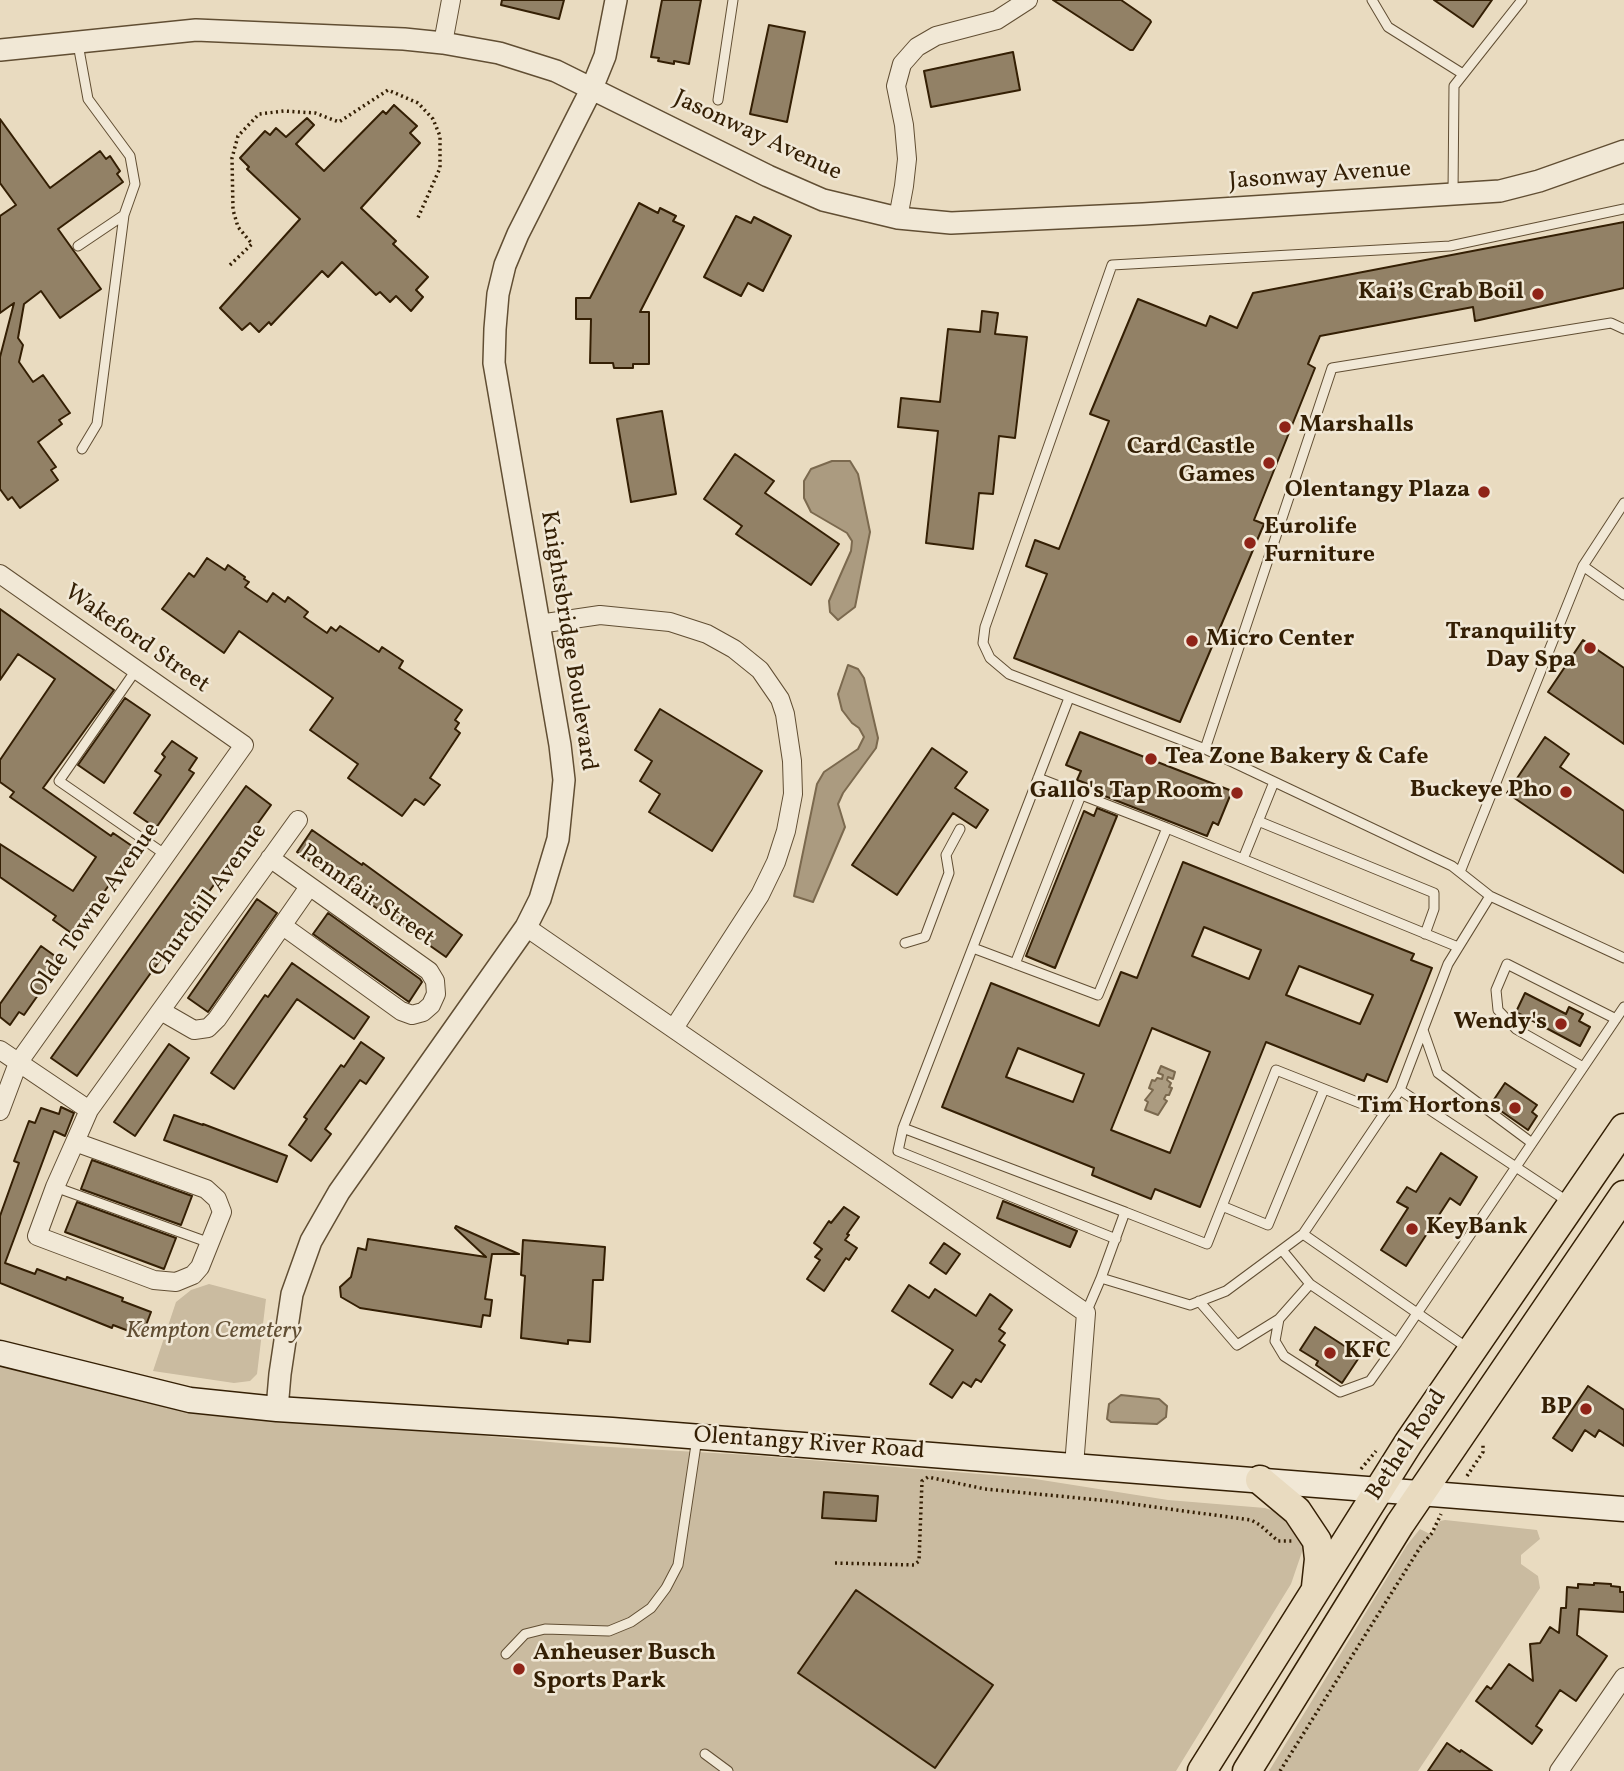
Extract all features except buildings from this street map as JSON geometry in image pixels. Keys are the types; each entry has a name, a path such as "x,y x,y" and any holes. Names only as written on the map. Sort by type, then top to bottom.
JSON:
{"main road":[{"name":"Bethel Road","path":"1202,1771 1315,1590 1471,1350 1624,1128"},
{"name":"Bethel Road","path":"1247,1771 1422,1491 1624,1195"},
{"name":"Olentangy River Road","path":"0,1353 190,1400 277,1409 698,1437 1380,1490 1422,1491 1624,1509"},
{"path":"1260,1480 1297,1511 1317,1541 1319,1559 1315,1590"}],"street":[{"path":"443,43 451,0"},
{"name":"Knightsbridge Boulevard","path":"277,1409 292,1294 323,1216 526,927 540,899 558,839 564,780 494,363 498,294 505,265 518,234 592,88 605,56 616,0"},
{"path":"898,218 907,159 904,125 895,86 902,64 917,47 936,36 997,20 1028,0"},
{"name":"Jasonway Avenue","path":"0,50 195,30 443,43 499,53 528,61 592,88 768,176 823,200 898,218 951,223 1500,191 1539,181 1624,150"},
{"name":"Wakeford Street","path":"0,574 244,745"},
{"path":"539,624 600,615 670,622 707,634 734,649 760,670 780,699 792,761 793,794 786,831 776,862 760,895 674,1028"},
{"name":"Olde Towne Avenue","path":"0,1111 18,1063 244,745"},
{"name":"Churchill Avenue","path":"211,1244 193,1275 169,1282 154,1280 37,1236 89,1110 298,820"},
{"name":"Pennfair Street","path":"270,859 429,971 435,981 436,994 431,1005 423,1012 412,1015 401,1011 283,926"},
{"name":"Churchill Avenue","path":"161,1011 194,1030 208,1028 309,887"},
{"path":"526,927 1086,1312 1074,1466"},
{"path":"0,1051 89,1110"},
{"path":"75,1142 206,1189 217,1199 222,1212 211,1244"},
{"path":"1559,1771 1624,1677"}],"lane":[{"path":"718,100 733,0"},
{"path":"1372,0 1388,27 1464,74"},
{"path":"1453,194 1454,86 1522,0"},
{"path":"78,42 88,99 131,156 135,184 124,215 97,424 82,449"},
{"path":"1624,209 1450,246 1112,265 985,626 983,643 990,659 1009,674 1205,749 1452,866 1490,896 1624,958"},
{"path":"78,246 124,215"},
{"path":"1205,749 1332,368 1611,323 1624,329"},
{"path":"1460,872 1583,566 1624,503"},
{"path":"1583,566 1624,595"},
{"path":"136,670 59,781 166,855"},
{"path":"1069,698 903,1128 898,1151 1116,1239"},
{"path":"1038,778 1458,947"},
{"path":"1243,859 1274,782"},
{"path":"1015,964 1081,795"},
{"path":"1258,821 1434,894 1434,909 1425,933"},
{"path":"973,948 1098,995 1167,828"},
{"path":"905,943 925,937 949,873 946,855 960,829"},
{"path":"1101,1278 1190,1305 1226,1291 1303,1234 1400,1090 1448,964 1490,896"},
{"path":"1583,1067 1516,1030 1497,1010 1496,990 1507,964 1616,1019"},
{"path":"1279,1319 1275,1340 1284,1356 1340,1392 1370,1381 1624,1007"},
{"path":"1423,1030 1437,1073 1532,1143"},
{"path":"903,1128 1207,1244 1276,1070 1385,1112"},
{"path":"1222,1206 1268,1225 1324,1089"},
{"path":"1400,1090 1572,1204"},
{"path":"55,1187 211,1244"},
{"path":"1086,1312 1125,1212"},
{"path":"1303,1234 1471,1350"},
{"path":"1283,1250 1310,1284 1397,1343"},
{"path":"1199,1301 1237,1345 1279,1319 1310,1284"},
{"path":"506,1654 525,1634 545,1629 609,1631 631,1622 651,1608 666,1588 678,1564 698,1437"},
{"path":"705,1755 728,1771"}],"path":[{"path":"230,265 252,244 238,227 233,210 232,158 238,136 259,114 284,111 315,113 339,122 388,90 418,103 433,118 440,136 440,167 417,220"},
{"path":"835,1563 914,1565 919,1561 922,1481 928,1477 985,1489 1110,1501 1251,1520 1278,1541 1296,1541"},
{"path":"1280,1771 1432,1533"}],"green space":[{"name":"Kempton Cemetery","path":"209,1284 266,1299 257,1374 250,1381 234,1383 153,1371 176,1302 191,1290"},
{"name":"Anheuser Busch Sports Park","path":"0,1367 174,1407 593,1446 749,1455 1029,1478 1168,1500 1265,1508 1283,1514 1299,1536 1303,1549 1291,1584 1176,1771 0,1771"},
{"path":"1440,1521 1537,1530 1540,1539 1521,1555 1521,1564 1538,1576 1540,1588 1418,1771 1269,1771 1407,1545 1420,1529 1432,1535"}],"shaded area":[{"path":"832,461 850,461 858,474 870,532 855,607 838,620 830,612 829,601 851,551 852,541 847,533 811,512 804,498 804,481 811,469"},
{"path":"848,665 858,669 864,678 878,738 876,748 838,804 845,827 813,902 794,896 817,784 824,772 858,749 864,737 842,710 838,694"},
{"path":"1161,1066 1175,1072 1173,1079 1168,1077 1167,1080 1171,1083 1169,1087 1172,1088 1169,1095 1166,1095 1164,1099 1167,1101 1158,1115 1145,1110 1148,1102 1145,1100 1153,1090 1149,1088 1152,1080 1162,1079 1163,1075 1158,1073"},
{"path":"1121,1395 1159,1399 1167,1406 1166,1417 1157,1424 1111,1422 1107,1419 1109,1404"}],"place":[{"name":"Kai’s Crab Boil","path":"1538,294"},
{"name":"Marshalls","path":"1285,427"},
{"name":"Card Castle Games","path":"1269,463"},
{"name":"Olentangy Plaza","path":"1484,492"},
{"name":"Eurolife Furniture","path":"1250,543"},
{"name":"Micro Center","path":"1192,641"},
{"name":"Tranquility Day Spa","path":"1590,648"},
{"name":"Tea Zone Bakery & Cafe","path":"1151,759"},
{"name":"Buckeye Pho","path":"1566,792"},
{"name":"Gallo's Tap Room","path":"1237,793"},
{"name":"Wendy's","path":"1561,1024"},
{"name":"Tim Hortons","path":"1515,1108"},
{"name":"KeyBank","path":"1412,1229"},
{"name":"KFC","path":"1330,1353"},
{"name":"BP","path":"1586,1409"},
{"name":"Anheuser Busch Sports Park","path":"519,1669"}]}
